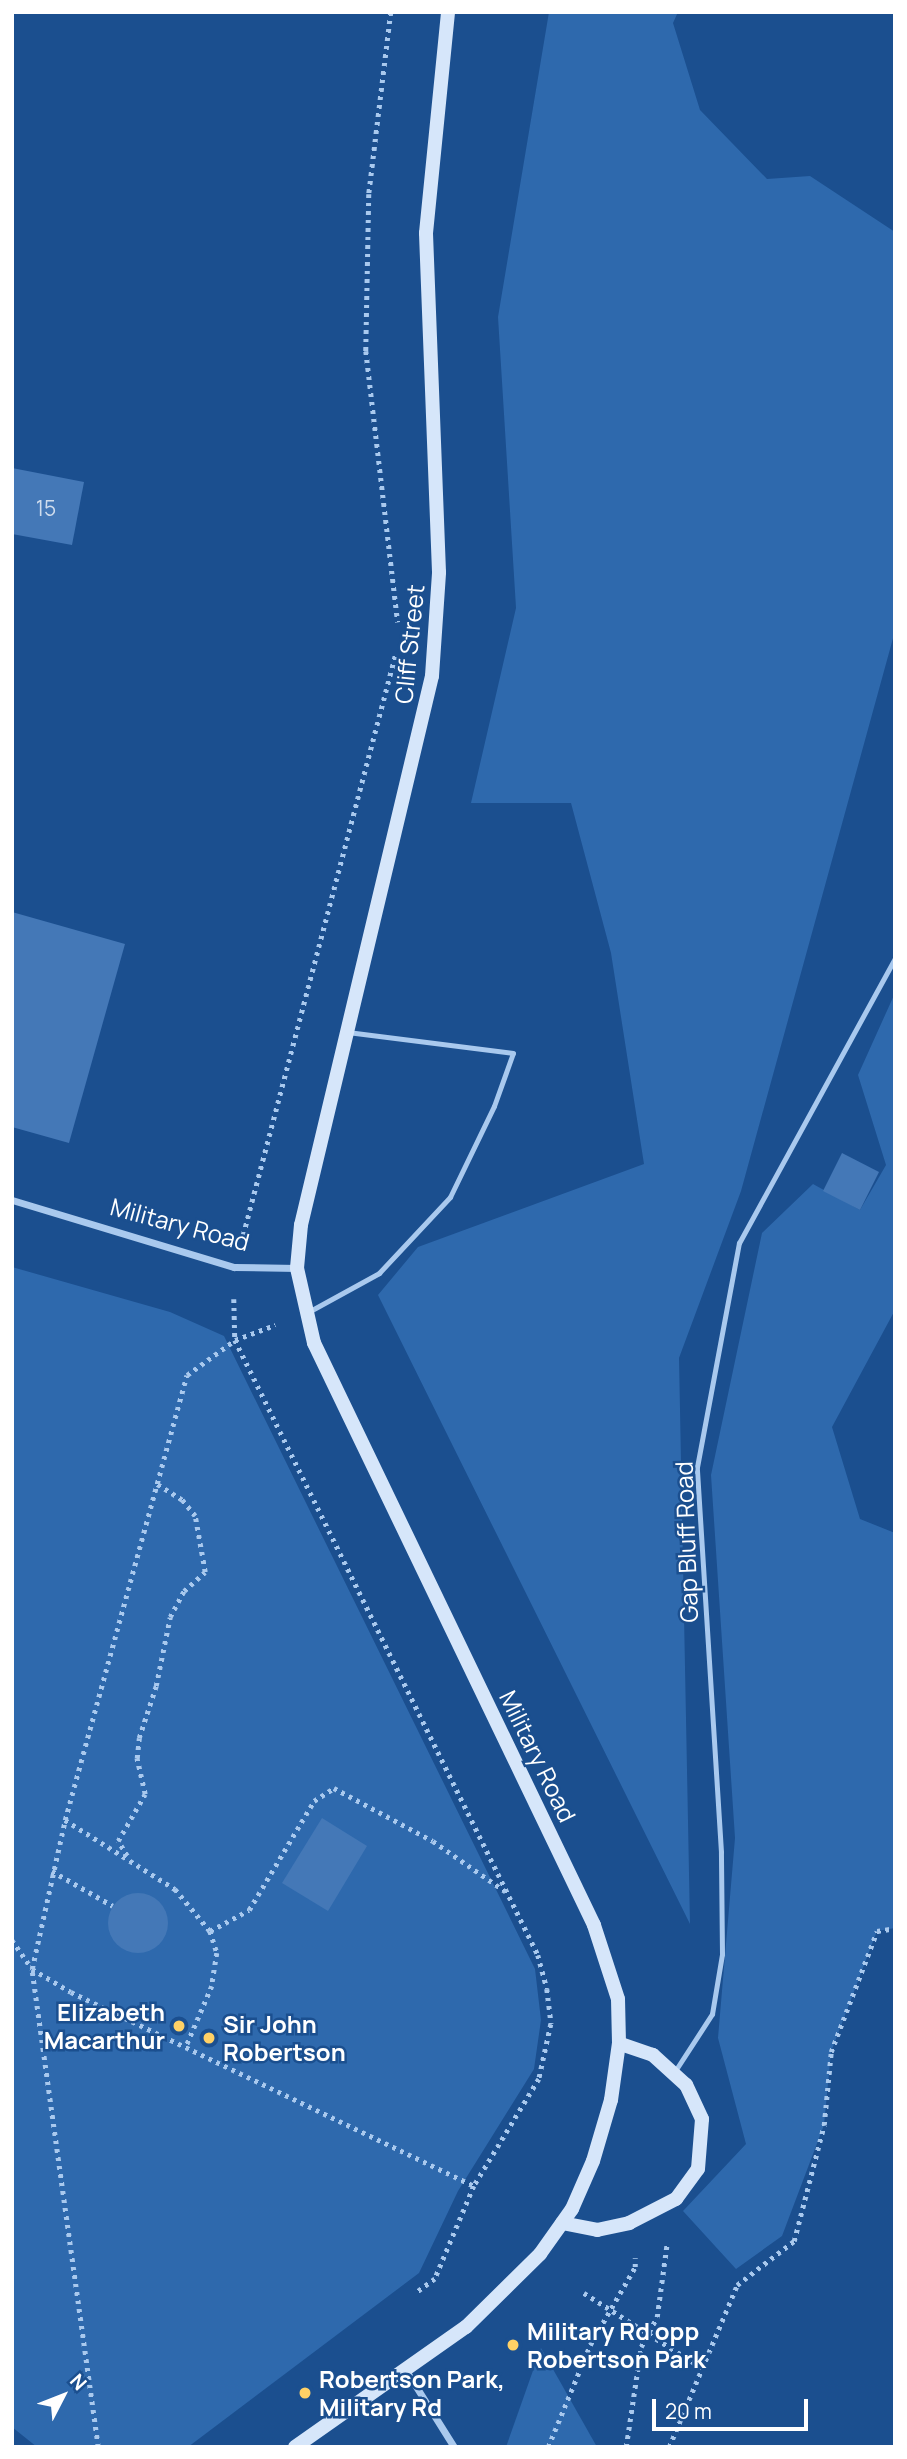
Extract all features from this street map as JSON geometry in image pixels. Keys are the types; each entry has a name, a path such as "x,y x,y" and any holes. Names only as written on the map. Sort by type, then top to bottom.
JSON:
{"street":[{"name":"Cliff Street","path":"296,1268 301,1224 422,733 438,621 437,473 426,233 447,12"},
{"name":"Military Road","path":"12,1200 234,1267 296,1268 304,1313 314,1342 594,1925 618,1999 619,2043 605,2129 582,2189 562,2223 512,2285 466,2327 295,2447"},
{"path":"562,2223 597,2230 629,2222 655,2211 689,2186 702,2151 702,2119 675,2071 653,2055 619,2043"},
{"path":"405,2369 454,2447"}],"lane":[{"name":"Gap Bluff Road","path":"675,2071 712,2014 722,1954 721,1852 697,1467 738,1242 895,958"},
{"path":"304,1313 379,1273 450,1197 494,1106 513,1053 347,1032"}],"path":[{"path":"391,12 369,194 366,351 398,626"},
{"path":"397,646 234,1267 235,1340 538,1955 551,2024 540,2079 474,2186 435,2279 416,2293"},
{"path":"99,2447 32,1969 65,1820 187,1375 235,1340 304,1313"},
{"path":"127,1856 118,1841 145,1794 137,1758 139,1738 156,1686 170,1616 184,1591 205,1572 195,1516 182,1500 156,1484"},
{"path":"210,1931 249,1910 314,1801 334,1788 433,1841 505,1891"},
{"path":"65,1820 127,1856 176,1889 210,1931 217,1953 212,1986 186,2047"},
{"path":"52,1871 113,1906"},
{"path":"669,2447 737,2285 794,2241 824,2124 831,2052 877,1931 895,1928"},
{"path":"12,1940 32,1969 186,2047 474,2186"},
{"path":"626,2447 641,2347 657,2317 668,2231"},
{"path":"548,2447 609,2308 635,2267 634,2253"},
{"path":"584,2293 650,2331 702,2368"}],"shaded area":[{"path":"549,12 678,12 673,23 700,110 767,179 810,176 895,232 895,631 741,1191 679,1358 690,1924 378,1295 418,1247 644,1164 611,953 571,803 471,803 516,608 498,317"},
{"path":"895,993 895,1310 832,1427 860,1519 895,1533 895,1928 877,1931 831,2052 824,2125 782,2236 736,2269 683,2211 746,2144 718,2038 735,1838 711,1475 762,1233 813,1184 860,1210 886,1165 858,1075"},
{"path":"12,1267 170,1312 224,1336 535,1969 541,2020 534,2069 458,2191 419,2273 188,2447 37,2447 12,2427"},
{"path":"541,2348 597,2447 506,2447"}],"building":[{"path":"12,468 84,482 72,545 12,534"},
{"path":"12,912 125,944 69,1143 12,1127"},
{"path":"842,1153 879,1172 860,1210 823,1191"},
{"path":"322,1818 367,1846 328,1911 282,1883"},
{"path":"138,1893 155,1898 163,1906 168,1923 163,1940 155,1948 138,1953 121,1948 113,1940 108,1923 113,1906 121,1898"}],"place":[{"name":"Elizabeth Macarthur","path":"179,2026"},
{"name":"Sir John Robertson","path":"209,2038"},
{"name":"Military Rd opp Robertson Park","path":"513,2345"},
{"name":"Robertson Park, Military Rd","path":"305,2393"}]}
